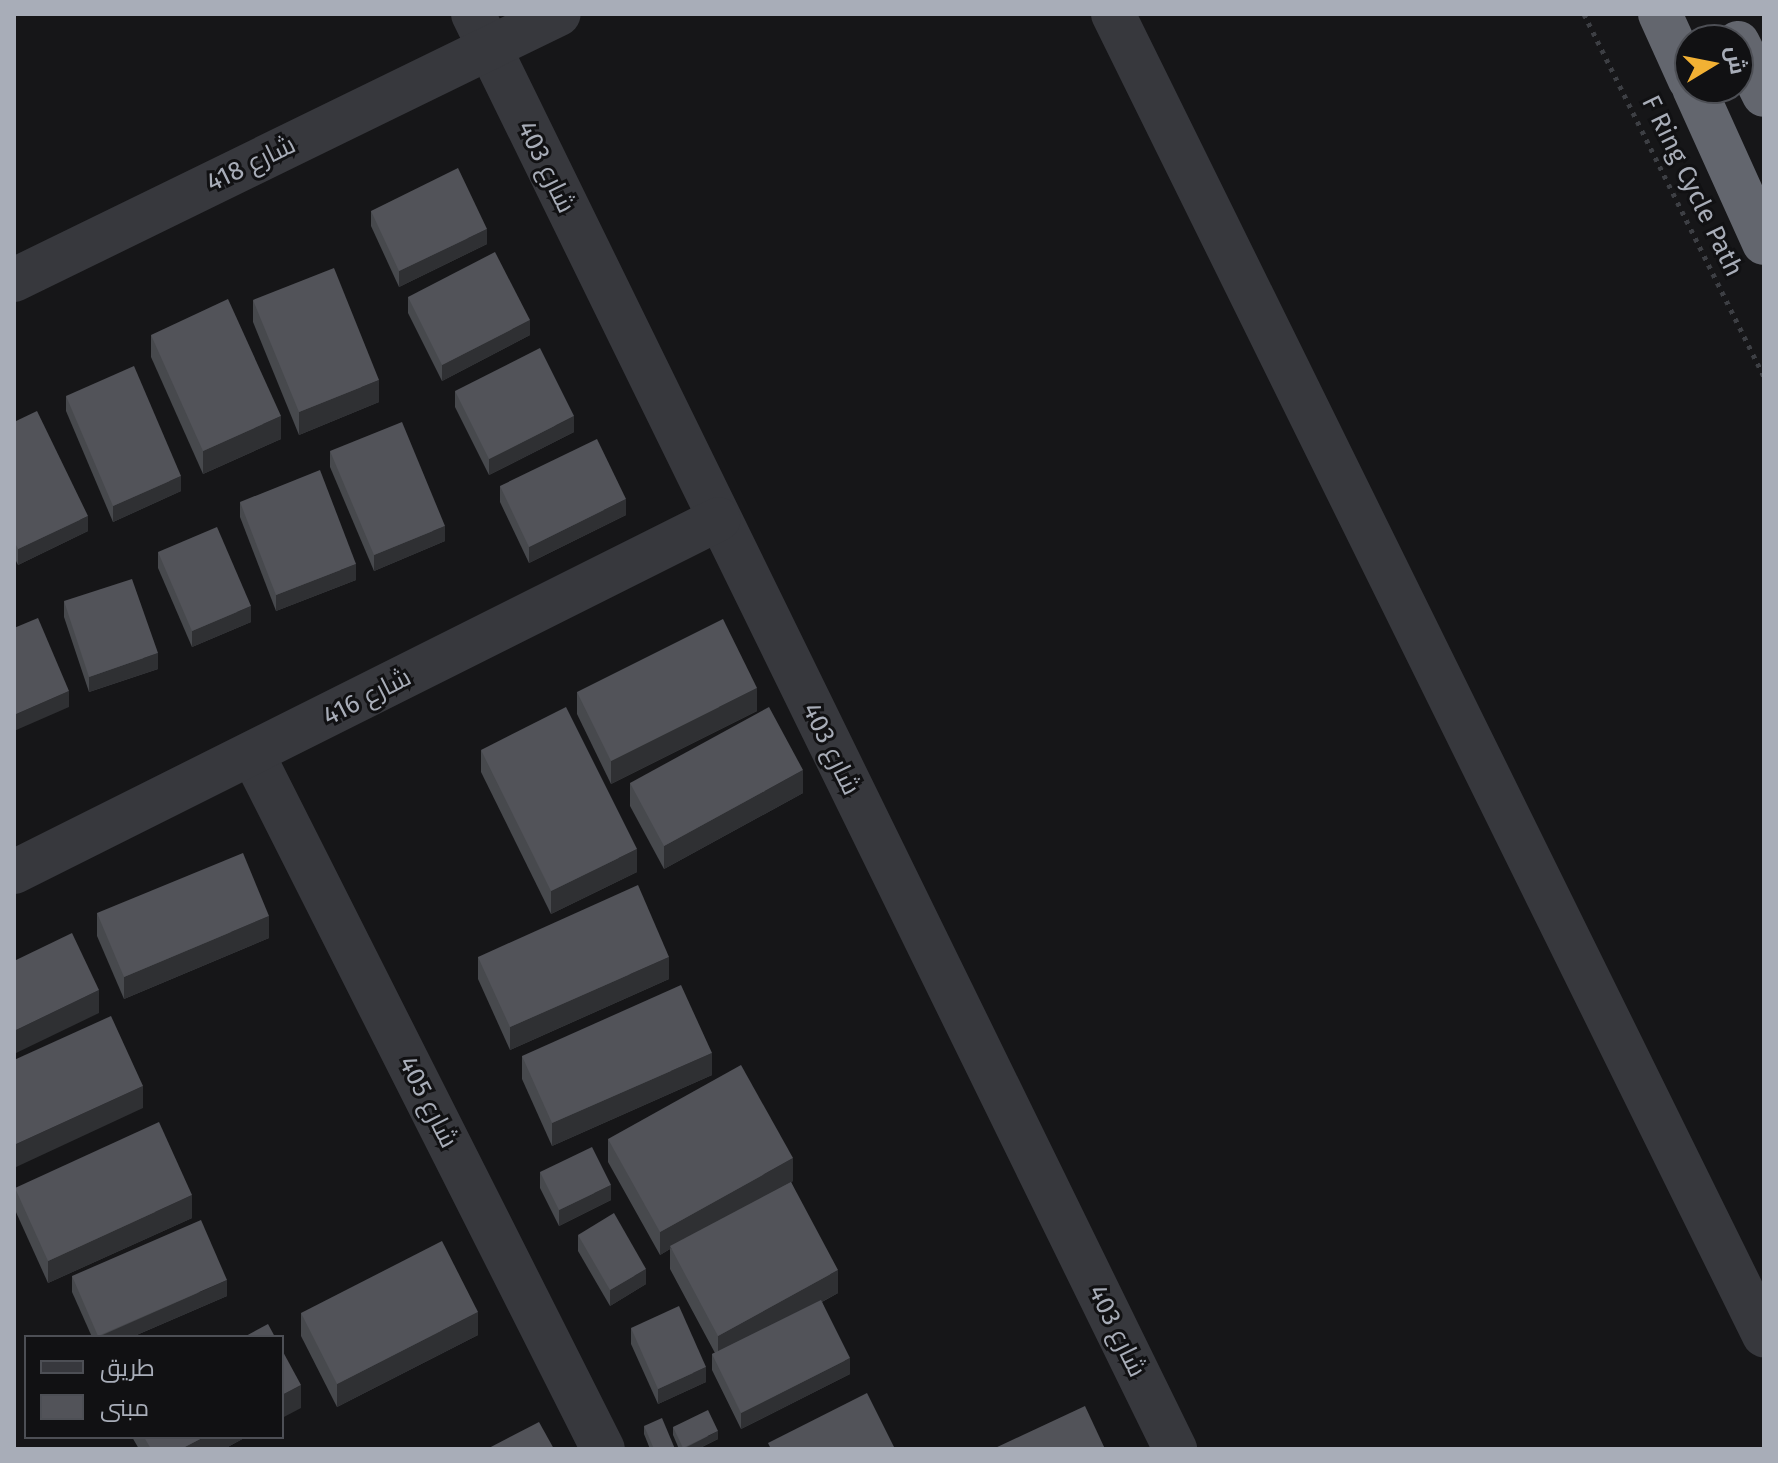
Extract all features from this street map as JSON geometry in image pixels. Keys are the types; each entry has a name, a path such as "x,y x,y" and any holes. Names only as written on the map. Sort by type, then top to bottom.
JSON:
{"highway":[{"path":"1660,14 1674,45"},
{"path":"1754,75 1764,95"},
{"path":"1701,104 1764,243"}],"street":[{"name":"شارع 418","path":"14,280 480,31 559,14"},
{"path":"1113,14 1764,1335"},
{"name":"شارع 403","path":"480,31 1175,1449"},
{"name":"شارع 416","path":"14,872 719,519"},
{"name":"شارع 405","path":"253,755 603,1449"}],"path":[{"name":"F Ring Cycle Path","path":"1584,14 1764,377"}],"building":[{"path":"458,168 487,229 399,271 371,211"},
{"path":"495,252 530,320 442,365 408,297"},
{"path":"334,268 379,380 299,412 253,300"},
{"path":"228,299 281,416 203,451 151,335"},
{"path":"540,348 574,416 489,459 455,391"},
{"path":"134,366 181,476 113,506 66,396"},
{"path":"37,411 88,516 18,549 14,541 14,422"},
{"path":"402,422 445,526 374,555 330,451"},
{"path":"597,439 626,499 529,547 500,486"},
{"path":"320,470 356,564 276,595 240,502"},
{"path":"217,527 251,606 192,631 158,552"},
{"path":"132,579 158,653 89,677 64,601"},
{"path":"38,618 69,691 14,715 14,628"},
{"path":"723,619 757,688 611,761 577,692"},
{"path":"566,707 637,849 551,891 481,750"},
{"path":"769,707 803,770 664,846 630,783"},
{"path":"243,853 269,916 124,977 97,913"},
{"path":"638,885 669,957 510,1027 478,957"},
{"path":"72,933 99,990 14,1031 14,961"},
{"path":"681,985 712,1053 552,1123 522,1056"},
{"path":"111,1016 143,1086 14,1145 14,1060"},
{"path":"741,1065 793,1158 660,1232 608,1139"},
{"path":"159,1122 192,1195 48,1261 15,1188"},
{"path":"592,1147 611,1185 559,1210 540,1172"},
{"path":"791,1182 838,1270 718,1336 670,1246"},
{"path":"614,1213 646,1269 610,1290 578,1235"},
{"path":"201,1220 227,1280 98,1335 72,1276"},
{"path":"442,1241 478,1312 337,1384 301,1313"},
{"path":"821,1300 850,1358 741,1413 712,1354"},
{"path":"679,1306 706,1367 658,1389 631,1328"},
{"path":"268,1324 274,1335 248,1335"},
{"path":"284,1354 301,1385 284,1394"},
{"path":"867,1393 895,1449 771,1449 768,1443"},
{"path":"1085,1406 1105,1449 993,1449"},
{"path":"708,1410 718,1431 683,1448 673,1427"},
{"path":"662,1418 675,1449 654,1449 644,1426"},
{"path":"539,1422 554,1449 487,1449"},
{"path":"145,1439 200,1439 181,1449 151,1449"}]}
